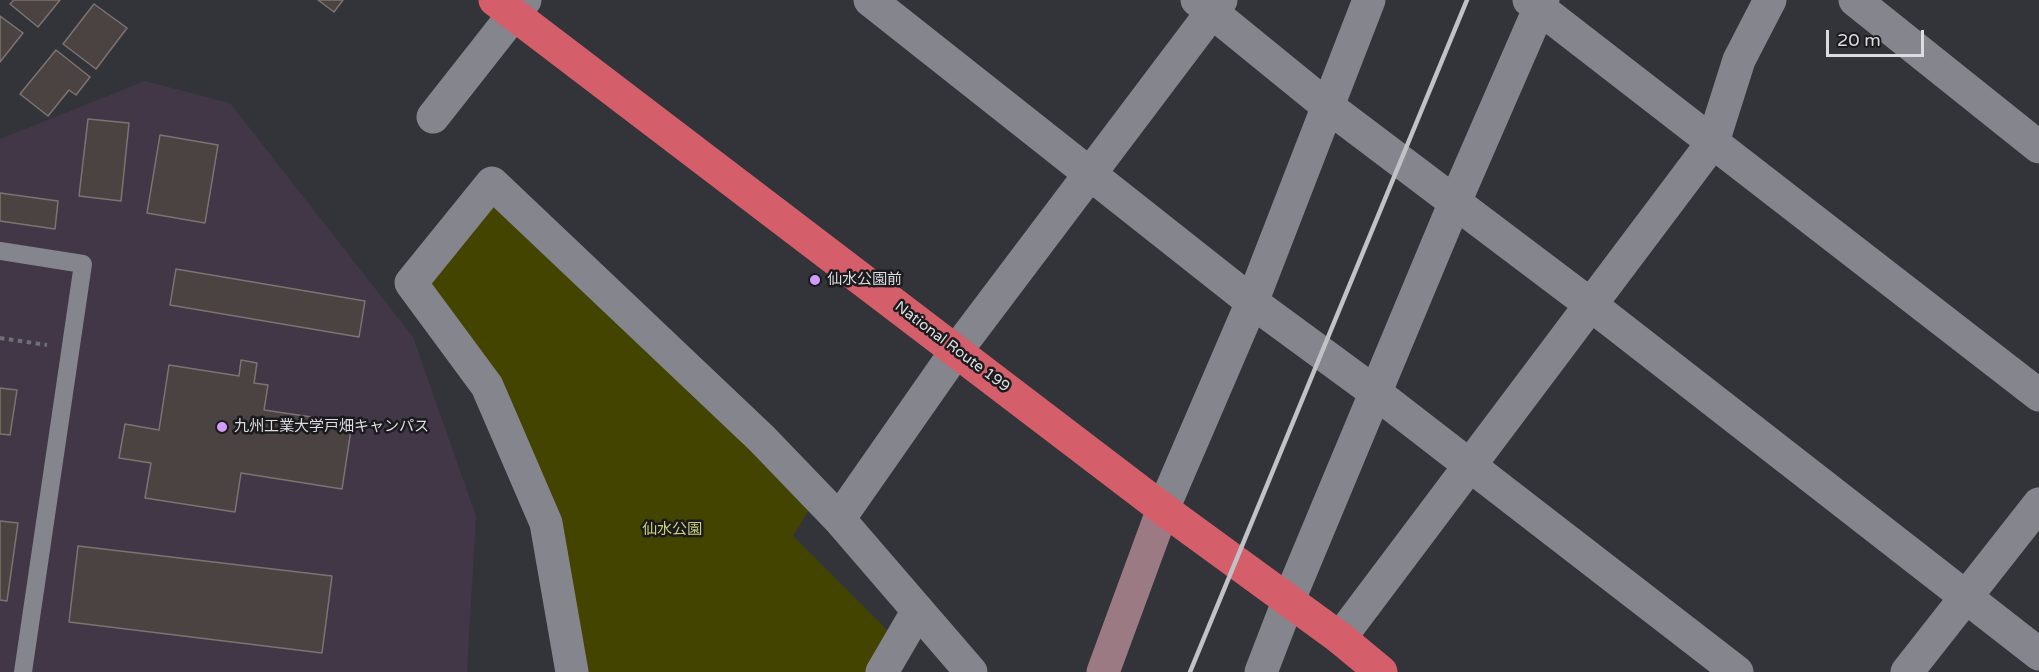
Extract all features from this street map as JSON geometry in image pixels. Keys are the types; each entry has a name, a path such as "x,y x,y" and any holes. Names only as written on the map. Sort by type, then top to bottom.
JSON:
{"highway":[{"name":"National Route 199","path":"511,5 1174,517 1340,638 1381,672"}],"street":[{"path":"870,0 1260,308 1470,465 1737,672"},
{"path":"1103,672 1174,517 1260,308 1337,113 1369,0"},
{"path":"1340,638 1713,142 1739,60 1770,0"},
{"path":"1855,0 2039,147"},
{"path":"1262,672 1280,596 1369,388 1455,202 1537,3 2039,396"},
{"path":"839,519 957,350 1090,175 1210,4 1337,113 1591,305 2039,654"},
{"path":"433,117 511,5"},
{"path":"572,672 546,523 487,386 411,283 492,183 762,439 839,519 971,672"},
{"path":"1907,672 2039,504"},
{"path":"882,672 917,612"}],"lane":[{"path":"0,251 83,264 23,672"}],"path":[{"path":"0,338 71,349"}],"shaded area":[{"name":"九州工業大学戸畑キャンパス","path":"145,81 230,103 413,337 476,516 467,672 0,672 0,139"}],"green space":[{"name":"仙水公園","path":"492,183 810,508 793,536 889,632 866,672 585,672 546,523 411,283"}],"building":[{"path":"14,0 60,0 38,27 10,4"},
{"path":"318,0 343,0 334,12"},
{"path":"94,4 127,28 96,69 63,44"},
{"path":"0,16 23,33 0,62"},
{"path":"56,50 90,77 76,95 69,90 48,116 20,94"},
{"path":"88,119 129,123 121,201 79,196"},
{"path":"160,135 218,145 205,223 147,213"},
{"path":"0,193 58,201 55,229 0,221"},
{"path":"176,269 365,301 359,337 170,305"},
{"path":"241,360 257,363 254,383 268,385 264,410 352,423 342,489 241,473 235,512 145,498 151,463 119,458 125,424 159,430 169,365 239,376"},
{"path":"0,388 17,390 10,435 0,434"},
{"path":"0,521 18,523 7,601 0,600"},
{"path":"78,546 332,576 322,653 69,622"}],"railway":[{"path":"1190,672 1467,0"}],"place":[{"name":"仙水公園前","path":"815,280"},
{"name":"九州工業大学戸畑キャンパス","path":"222,427"}]}
